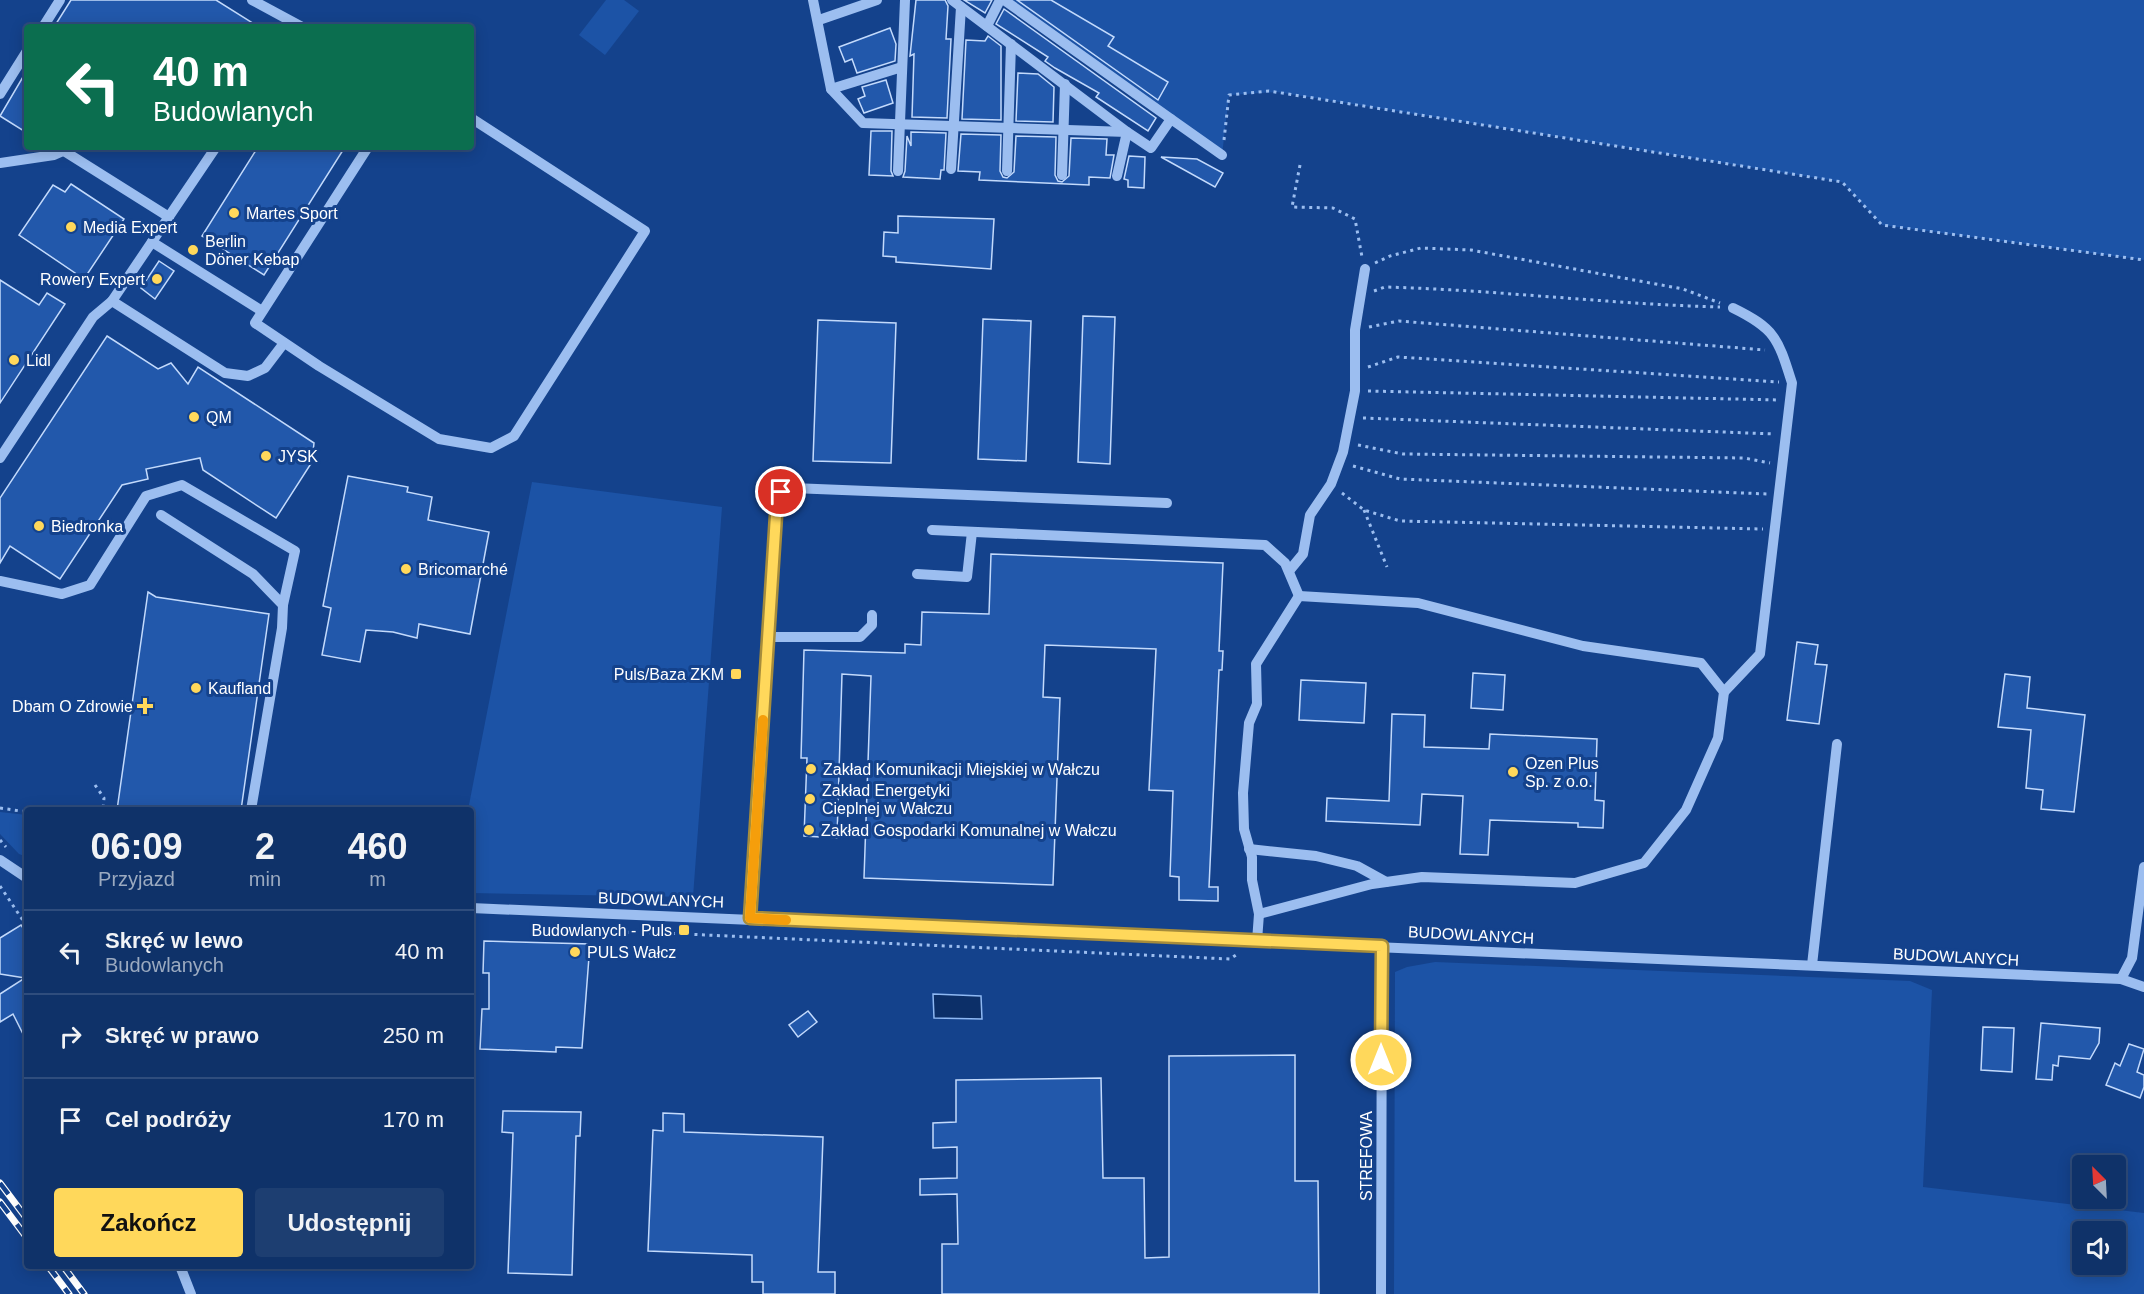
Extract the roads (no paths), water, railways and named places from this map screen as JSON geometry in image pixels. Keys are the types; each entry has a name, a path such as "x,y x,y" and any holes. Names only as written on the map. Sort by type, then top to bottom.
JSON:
{"street":[{"path":"45,24 60,0"},
{"path":"252,0 286,23"},
{"path":"813,0 819,20 831,89 863,123 1127,132"},
{"path":"819,20 877,0"},
{"path":"898,171 905,0"},
{"path":"987,26 1002,0 1222,155"},
{"path":"957,3 1151,148 1172,119"},
{"path":"951,169 957,3"},
{"path":"1008,171 1011,44"},
{"path":"0,94 24,56"},
{"path":"831,89 902,68"},
{"path":"1062,175 1065,84"},
{"path":"366,150 255,323 439,439 491,448 514,436 645,231 474,120"},
{"path":"1117,176 1127,132"},
{"path":"0,163 63,150"},
{"path":"69,150 169,217"},
{"path":"0,458 93,317 112,301 214,150"},
{"path":"152,242 262,311"},
{"path":"1289,571 1303,554 1310,514 1331,484 1340,462 1355,391 1355,330 1365,269"},
{"path":"112,301 225,373 248,376 265,368 284,342"},
{"path":"1259,915 1299,902 1387,882 1422,877 1575,883 1644,863 1686,810 1718,738 1724,692 1760,654 1792,383 1779,341 1760,321 1733,308"},
{"path":"0,581 62,594 90,585 146,496 182,485 295,551 283,605 282,627 252,807"},
{"path":"750,918 777,500 781,492 792,488 1167,503"},
{"path":"161,515 253,574 283,605"},
{"path":"932,530 1265,545 1285,563 1299,596"},
{"path":"917,574 967,576 972,532"},
{"path":"1299,596 1418,603 1583,646 1701,663 1724,692"},
{"path":"1257,941 1259,915 1252,880 1250,849 1244,829 1243,793 1249,723 1257,704 1256,664 1299,596"},
{"path":"768,637 860,637 872,625 872,615"},
{"path":"1812,965 1837,744"},
{"path":"1250,849 1316,856 1357,866 1387,882"},
{"path":"0,860 24,876"},
{"path":"2121,979 2132,958 2144,867"},
{"name":"BUDOWLANYCH","path":"474,908 750,918 2121,979 2144,987"},
{"name":"STREFOWA","path":"1381,1294 1382,946"},
{"path":"181,1269 191,1294"}],"railway":[{"path":"0,1183 24,1215"},
{"path":"0,1202 24,1234"},
{"path":"50,1269 69,1294"},
{"path":"65,1269 84,1294"}],"place":[{"name":"Martes Sport","path":"234,213"},
{"name":"Media Expert","path":"71,227"},
{"name":"Berlin Döner Kebap","path":"193,250"},
{"name":"Rowery Expert","path":"157,279"},
{"name":"Lidl","path":"14,360"},
{"name":"QM","path":"194,417"},
{"name":"JYSK","path":"266,456"},
{"name":"Biedronka","path":"39,526"},
{"name":"Bricomarché","path":"406,569"},
{"name":"Puls/Baza ZKM","path":"736,674"},
{"name":"Kaufland","path":"196,688"},
{"name":"Dbam O Zdrowie","path":"145,706"},
{"name":"Zakład Komunikacji Miejskiej w Wałczu","path":"811,769"},
{"name":"Ozen Plus Sp. z o.o.","path":"1513,772"},
{"name":"Zakład Energetyki Cieplnej w Wałczu","path":"810,799"},
{"name":"Zakład Gospodarki Komunalnej w Wałczu","path":"809,830"},
{"name":"Budowlanych - Puls","path":"684,930"},
{"name":"PULS Wałcz","path":"575,952"}]}
